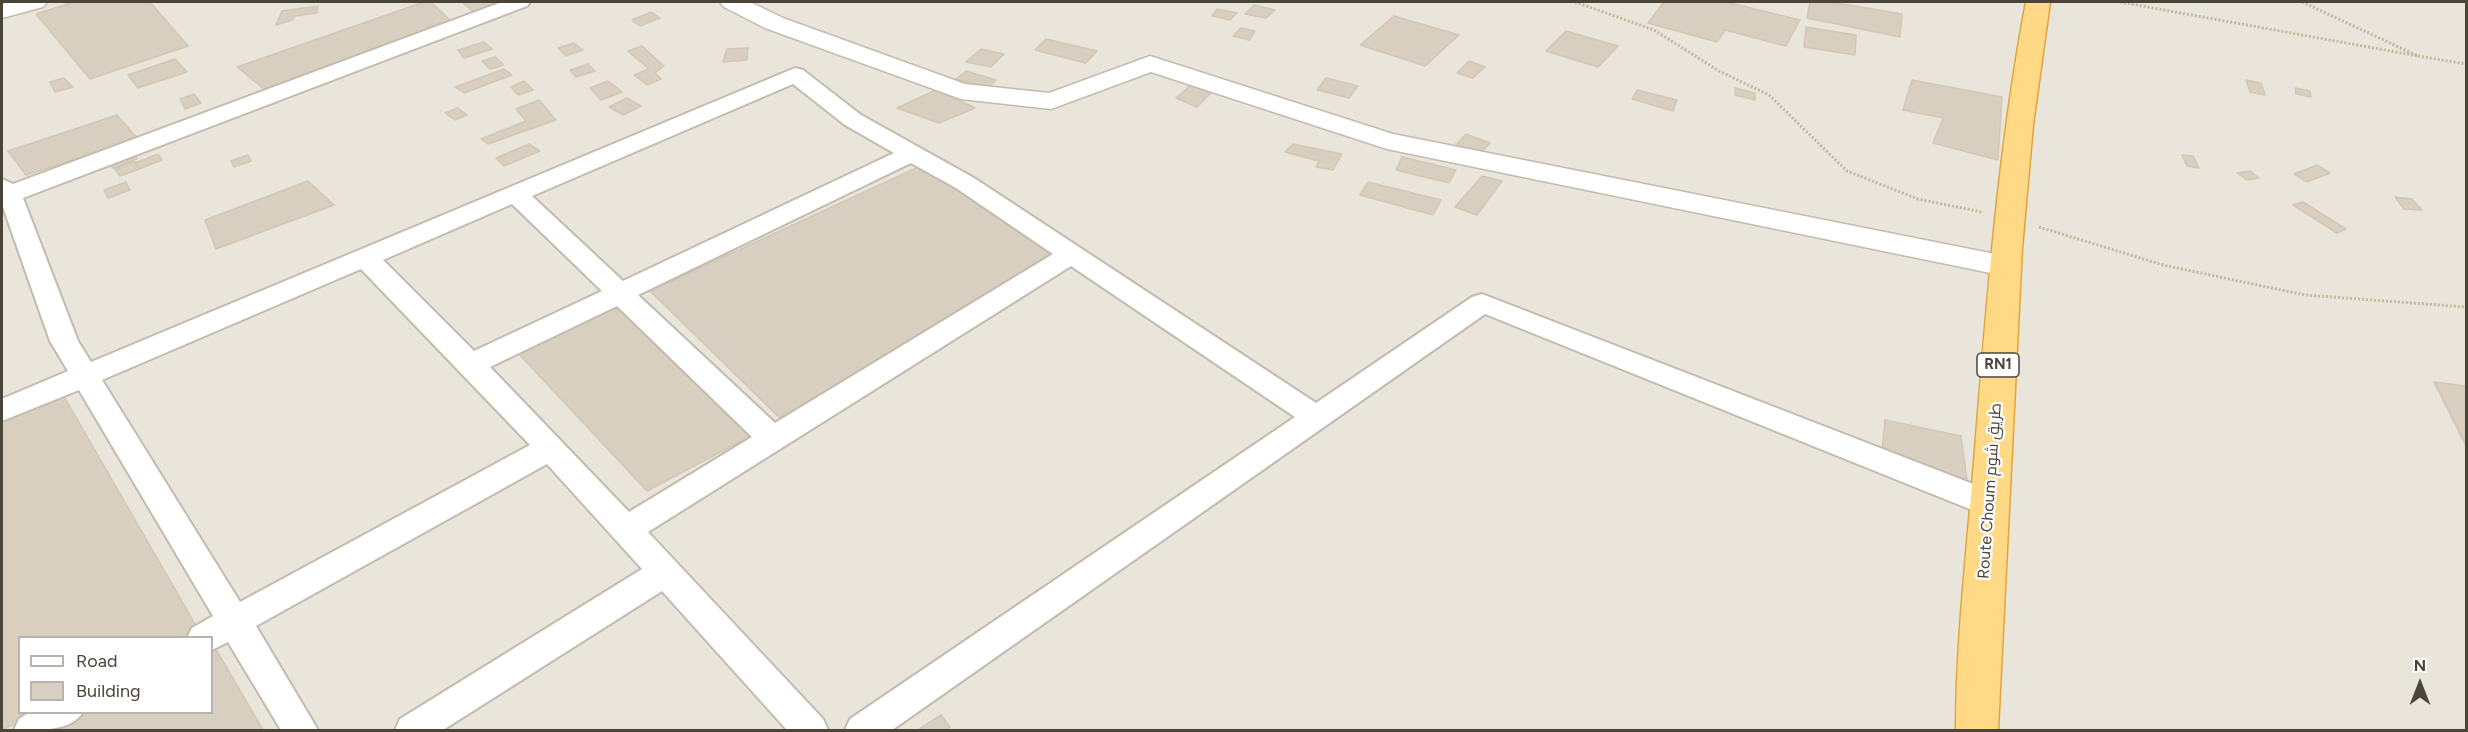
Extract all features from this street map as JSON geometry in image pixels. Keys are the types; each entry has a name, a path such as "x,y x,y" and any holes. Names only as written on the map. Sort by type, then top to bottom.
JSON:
{"highway":[{"name":"Route Choum طريق شوم","path":"1977,730 1988,503 2009,218 2028,51 2038,2"}],"street":[{"path":"2,11 35,2"},
{"path":"300,730 63,340 14,202 4,193 520,2"},
{"path":"732,2 774,23 961,91 1051,101 1150,64 1387,141 2005,266"},
{"path":"2,411 795,75 853,120 965,183 1316,417"},
{"path":"470,365 912,153"},
{"path":"515,193 773,439"},
{"path":"626,530 1072,254"},
{"path":"364,256 551,448 810,730"},
{"path":"863,730 1482,303 1988,503"},
{"path":"208,636 551,448"},
{"path":"413,730 665,572"},
{"path":"32,730 61,714"}],"path":[{"path":"1575,2 1654,30 1719,71 1768,95 1847,171 1918,199 2009,218 2163,265 2305,295 2466,307"},
{"path":"2120,2 2466,64"},
{"path":"2302,2 2418,56"}],"shaded area":[{"path":"2,2 2466,2 2466,730 2,730"}],"building":[{"path":"74,2 150,2 188,46 90,79 36,14"},
{"path":"424,2 431,2 451,21 264,89 237,67"},
{"path":"462,2 505,2 475,13"},
{"path":"1664,2 1726,2 1800,20 1786,46 1725,30 1717,42 1648,23"},
{"path":"1810,2 1831,2 1902,14 1900,37 1807,18"},
{"path":"1254,5 1275,10 1266,18 1245,14"},
{"path":"318,6 317,13 295,16 292,20 276,25 282,11"},
{"path":"1217,9 1237,13 1230,20 1212,16"},
{"path":"651,12 660,18 640,26 632,20"},
{"path":"1394,16 1459,35 1425,66 1360,45"},
{"path":"1806,27 1856,35 1855,55 1804,47"},
{"path":"1241,28 1255,31 1249,40 1233,36"},
{"path":"1566,31 1618,46 1598,67 1546,51"},
{"path":"1046,39 1097,51 1086,63 1035,50"},
{"path":"484,42 492,49 464,58 458,50"},
{"path":"574,43 583,50 566,56 558,48"},
{"path":"642,46 664,66 655,73 661,79 647,85 634,75 649,69 628,51"},
{"path":"748,48 747,60 723,62 727,49"},
{"path":"981,49 1004,54 991,67 966,62"},
{"path":"495,57 504,65 490,69 482,61"},
{"path":"175,59 187,72 138,88 128,75"},
{"path":"1469,61 1485,67 1473,78 1457,73"},
{"path":"588,64 595,71 576,77 570,70"},
{"path":"504,69 512,75 464,93 455,87"},
{"path":"966,71 996,80 988,88 956,79"},
{"path":"64,78 73,87 55,92 50,82"},
{"path":"1326,78 1358,86 1349,98 1317,90"},
{"path":"1912,80 2002,97 1998,160 1933,143 1943,118 1903,110"},
{"path":"2246,80 2261,83 2265,95 2250,92"},
{"path":"524,81 533,90 518,95 511,87"},
{"path":"608,81 622,92 601,100 590,88"},
{"path":"1192,84 1214,90 1197,107 1176,98"},
{"path":"1735,88 1755,93 1755,100 1735,95"},
{"path":"2295,88 2310,91 2311,97 2296,94"},
{"path":"936,90 975,108 939,123 897,108"},
{"path":"1637,90 1677,100 1673,111 1632,99"},
{"path":"194,94 201,103 185,109 180,99"},
{"path":"627,98 641,106 623,115 609,107"},
{"path":"539,100 556,120 488,144 481,139 526,121 516,109"},
{"path":"458,108 467,115 455,120 445,113"},
{"path":"117,115 138,139 26,175 8,151"},
{"path":"1466,134 1490,143 1479,155 1456,145"},
{"path":"529,144 540,151 504,166 496,158"},
{"path":"1293,144 1342,154 1333,170 1316,167 1319,161 1285,152"},
{"path":"133,152 137,159 113,168 108,161"},
{"path":"158,154 162,160 139,169 135,163"},
{"path":"248,155 251,161 234,167 231,161"},
{"path":"2182,155 2193,156 2199,168 2187,166"},
{"path":"1402,157 1456,170 1449,183 1396,170"},
{"path":"134,161 139,169 120,176 115,169"},
{"path":"927,163 1064,256 781,419 650,291"},
{"path":"2317,165 2330,173 2307,182 2294,174"},
{"path":"2250,171 2259,178 2247,180 2237,173"},
{"path":"1482,176 1502,181 1477,215 1455,207"},
{"path":"308,181 334,205 216,249 205,220"},
{"path":"126,182 130,190 108,198 104,190"},
{"path":"1368,182 1441,200 1433,215 1360,195"},
{"path":"2395,197 2412,199 2422,210 2404,209"},
{"path":"2303,202 2346,229 2337,233 2293,205"},
{"path":"627,303 762,430 647,491 517,352"},
{"path":"2434,382 2466,386 2466,446"},
{"path":"62,393 198,629 186,636 18,636 18,714 36,714 2,730 2,419"},
{"path":"1885,420 1961,436 1967,480 1882,452"},
{"path":"213,646 263,730 56,730 86,714 213,714"},
{"path":"941,715 950,727 945,730 918,730"}]}
